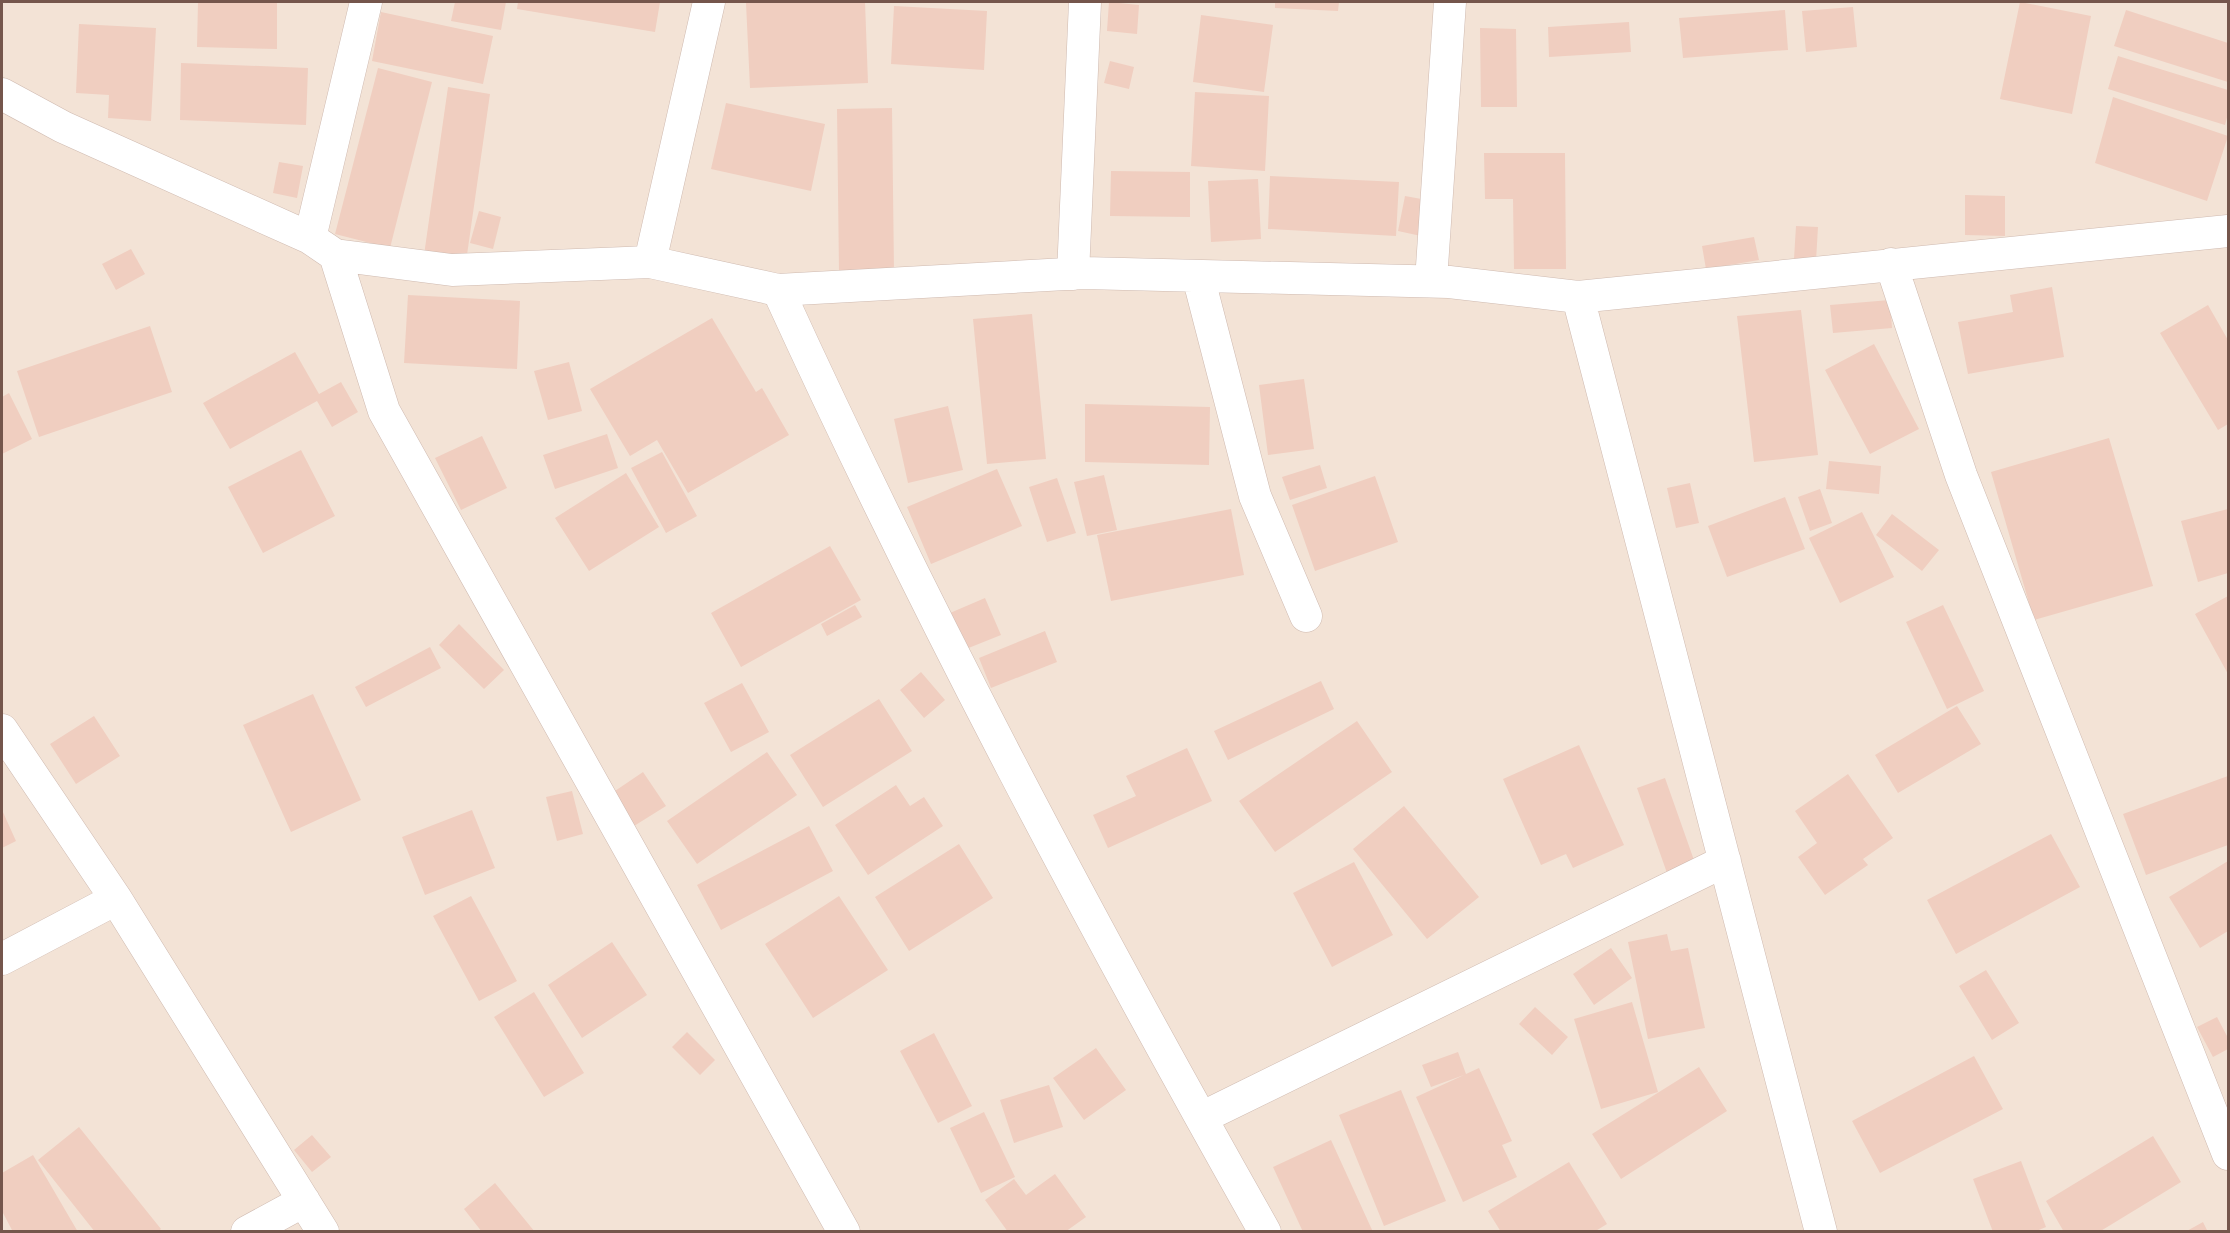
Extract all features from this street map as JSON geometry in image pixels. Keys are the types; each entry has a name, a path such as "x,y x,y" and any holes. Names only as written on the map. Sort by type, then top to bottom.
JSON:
{"street":[{"path":"366,2 323,246 384,411 844,1232"},
{"path":"650,262 709,2"},
{"path":"1073,274 1085,2"},
{"path":"1431,281 1450,2"},
{"path":"2,94 63,127 323,246 452,270 650,262 778,290 1073,274 1431,281 1578,297 1891,264 2226,236"},
{"path":"1891,264 1961,476 2229,1154"},
{"path":"1198,276 1255,496 1306,616"},
{"path":"778,290 838,422 957,665 1201,1118 1265,1232"},
{"path":"1578,297 1821,1232"},
{"path":"2,730 116,899 323,1232"},
{"path":"1201,1118 1725,861"},
{"path":"2,959 116,899"},
{"path":"247,1232 304,1201"}],"shaded area":[{"path":"2,2 2228,2 2228,1231 2,1231"}],"building":[{"path":"198,2 277,2 277,49 197,47"},
{"path":"455,2 506,2 501,30 451,21"},
{"path":"518,2 660,2 655,32 517,9"},
{"path":"865,2 868,83 750,88 746,3"},
{"path":"1109,2 1139,5 1137,34 1107,31"},
{"path":"1275,2 1339,2 1338,11 1275,8"},
{"path":"2020,2 2091,16 2072,114 2000,99"},
{"path":"894,6 987,11 984,70 891,64"},
{"path":"1853,7 1857,47 1806,52 1802,11"},
{"path":"1785,10 1788,50 1683,58 1679,18"},
{"path":"2126,10 2228,43 2228,82 2114,46"},
{"path":"381,12 493,36 483,84 372,61"},
{"path":"1201,15 1273,25 1264,92 1193,82"},
{"path":"1629,22 1631,52 1549,57 1548,27"},
{"path":"79,24 156,28 151,121 108,118 109,95 76,93"},
{"path":"1480,28 1516,29 1517,107 1481,107"},
{"path":"2118,56 2228,90 2228,114 2225,125 2108,89"},
{"path":"1110,61 1134,67 1129,89 1104,83"},
{"path":"181,63 308,68 306,125 180,120"},
{"path":"378,68 432,82 390,248 335,234"},
{"path":"448,87 490,94 466,262 424,255"},
{"path":"1195,92 1269,96 1265,171 1191,166"},
{"path":"2113,97 2228,136 2207,201 2095,163"},
{"path":"726,103 825,124 811,191 711,169"},
{"path":"892,108 894,271 839,272 837,109"},
{"path":"1484,153 1565,153 1566,269 1514,269 1513,199 1485,199"},
{"path":"279,162 303,166 297,198 273,193"},
{"path":"1111,171 1190,172 1190,217 1110,216"},
{"path":"1270,176 1399,182 1396,236 1268,229"},
{"path":"1258,179 1261,239 1211,242 1208,181"},
{"path":"1965,195 2005,196 2005,236 1965,235"},
{"path":"1405,196 1427,200 1421,236 1398,231"},
{"path":"479,211 501,217 493,249 470,243"},
{"path":"1796,226 1818,227 1816,261 1794,259"},
{"path":"1754,237 1759,260 1706,269 1702,246"},
{"path":"131,249 145,274 116,290 102,264"},
{"path":"2052,287 2064,357 1968,374 1958,322 2013,312 2010,295"},
{"path":"408,295 520,301 517,369 404,363"},
{"path":"1890,300 1892,328 1833,333 1830,305"},
{"path":"2208,305 2228,340 2228,424 2218,430 2160,333"},
{"path":"1801,310 1818,455 1754,462 1737,316"},
{"path":"1032,314 1046,459 987,464 973,319"},
{"path":"712,318 756,392 762,388 789,435 688,493 657,440 630,456 590,389"},
{"path":"150,326 172,392 39,437 17,371"},
{"path":"1874,344 1919,429 1870,454 1825,370"},
{"path":"295,352 319,394 341,382 358,412 332,427 317,401 230,449 203,403"},
{"path":"569,362 582,411 548,420 534,371"},
{"path":"1304,379 1314,449 1268,455 1259,385"},
{"path":"9,393 32,439 2,454 2,397"},
{"path":"1085,404 1210,407 1209,465 1085,462"},
{"path":"948,406 963,470 908,483 894,419"},
{"path":"607,434 618,468 555,489 543,455"},
{"path":"482,436 507,488 461,510 435,458"},
{"path":"2109,438 2153,586 2034,620 1991,472"},
{"path":"301,450 335,516 263,553 228,487"},
{"path":"662,452 697,516 666,533 631,468"},
{"path":"1829,461 1881,466 1879,494 1826,489"},
{"path":"1320,465 1327,488 1290,500 1282,477"},
{"path":"997,469 1022,526 931,564 907,507"},
{"path":"626,473 659,527 589,571 555,518"},
{"path":"1104,475 1117,530 1087,536 1074,482"},
{"path":"1375,476 1398,542 1315,571 1292,505"},
{"path":"1057,478 1076,533 1047,542 1029,487"},
{"path":"1690,483 1699,523 1676,528 1667,488"},
{"path":"1820,489 1832,523 1810,531 1798,497"},
{"path":"1785,497 1805,549 1727,577 1708,526"},
{"path":"1231,509 1244,575 1111,601 1097,535"},
{"path":"2228,509 2228,573 2198,582 2181,521"},
{"path":"1862,512 1894,577 1840,603 1809,538"},
{"path":"1892,514 1939,550 1922,571 1876,535"},
{"path":"830,546 861,600 741,667 711,613"},
{"path":"2228,596 2228,674 2195,614"},
{"path":"985,598 1001,635 966,649 950,613"},
{"path":"855,605 862,617 827,636 821,624"},
{"path":"1943,605 1984,691 1947,709 1906,622"},
{"path":"459,624 504,670 484,689 439,645"},
{"path":"1045,631 1057,662 991,688 979,658"},
{"path":"430,647 441,668 366,707 355,687"},
{"path":"921,672 945,700 924,718 900,690"},
{"path":"1321,681 1334,709 1228,760 1214,731"},
{"path":"742,683 769,732 731,752 704,703"},
{"path":"313,694 361,800 291,832 243,725"},
{"path":"879,699 912,751 823,807 790,755"},
{"path":"1957,706 1981,744 1898,793 1875,755"},
{"path":"94,716 120,756 76,784 50,744"},
{"path":"1357,721 1392,772 1275,852 1239,801"},
{"path":"1579,745 1624,845 1573,868 1566,854 1541,865 1503,779"},
{"path":"1187,748 1212,801 1108,848 1093,815 1136,796 1126,776"},
{"path":"767,752 797,795 697,864 667,821"},
{"path":"643,772 666,806 634,826 612,793"},
{"path":"1848,774 1893,838 1863,859 1868,865 1825,895 1798,857 1817,843 1795,811"},
{"path":"2228,776 2228,845 2146,875 2123,814"},
{"path":"1665,778 1695,863 1667,873 1637,788"},
{"path":"896,785 910,806 924,797 943,826 868,875 835,825"},
{"path":"572,791 583,834 557,841 546,797"},
{"path":"1404,806 1479,897 1427,939 1353,849"},
{"path":"2,810 16,841 2,848"},
{"path":"472,810 495,868 425,895 402,837"},
{"path":"809,826 833,871 721,930 697,885"},
{"path":"2051,834 2080,887 1956,954 1927,900"},
{"path":"959,844 993,898 909,951 875,897"},
{"path":"2228,861 2228,931 2200,948 2169,897"},
{"path":"1354,862 1393,935 1332,967 1293,893"},
{"path":"471,896 517,981 479,1001 433,916"},
{"path":"839,896 888,970 813,1018 765,944"},
{"path":"1667,934 1671,951 1688,948 1705,1028 1648,1039 1628,942"},
{"path":"612,942 647,995 582,1038 548,985"},
{"path":"1611,948 1632,978 1594,1005 1573,974"},
{"path":"1986,970 2019,1023 1992,1040 1959,986"},
{"path":"534,992 584,1073 544,1097 494,1017"},
{"path":"1632,1002 1658,1092 1601,1109 1574,1019"},
{"path":"1535,1007 1568,1037 1552,1055 1519,1024"},
{"path":"2217,1017 2228,1038 2228,1049 2213,1057 2197,1027"},
{"path":"687,1032 715,1060 700,1075 672,1047"},
{"path":"934,1033 972,1106 938,1123 900,1051"},
{"path":"1096,1048 1126,1090 1084,1120 1053,1078"},
{"path":"1458,1052 1466,1074 1479,1068 1512,1141 1502,1145 1517,1177 1463,1202 1416,1097 1464,1075 1431,1087 1422,1065"},
{"path":"1974,1056 2003,1109 1880,1173 1852,1121"},
{"path":"1699,1067 1727,1111 1621,1179 1592,1134"},
{"path":"1049,1085 1063,1127 1014,1143 1000,1100"},
{"path":"1401,1090 1446,1201 1384,1226 1339,1115"},
{"path":"984,1112 1015,1177 981,1193 950,1128"},
{"path":"79,1127 161,1229 157,1232 95,1232 38,1160"},
{"path":"312,1135 331,1157 312,1172 294,1150"},
{"path":"2153,1136 2181,1182 2099,1232 2064,1232 2046,1201"},
{"path":"1331,1140 1373,1232 1303,1232 1273,1167"},
{"path":"33,1155 78,1232 13,1232 2,1211 2,1173"},
{"path":"2021,1161 2046,1227 2034,1232 1993,1232 1973,1179"},
{"path":"1569,1162 1607,1224 1594,1232 1501,1232 1488,1211"},
{"path":"1055,1174 1086,1217 1065,1232 1008,1232 985,1200 1014,1179 1026,1195"},
{"path":"495,1183 535,1232 482,1232 464,1209"},
{"path":"2203,1222 2208,1232 2185,1232"}]}
